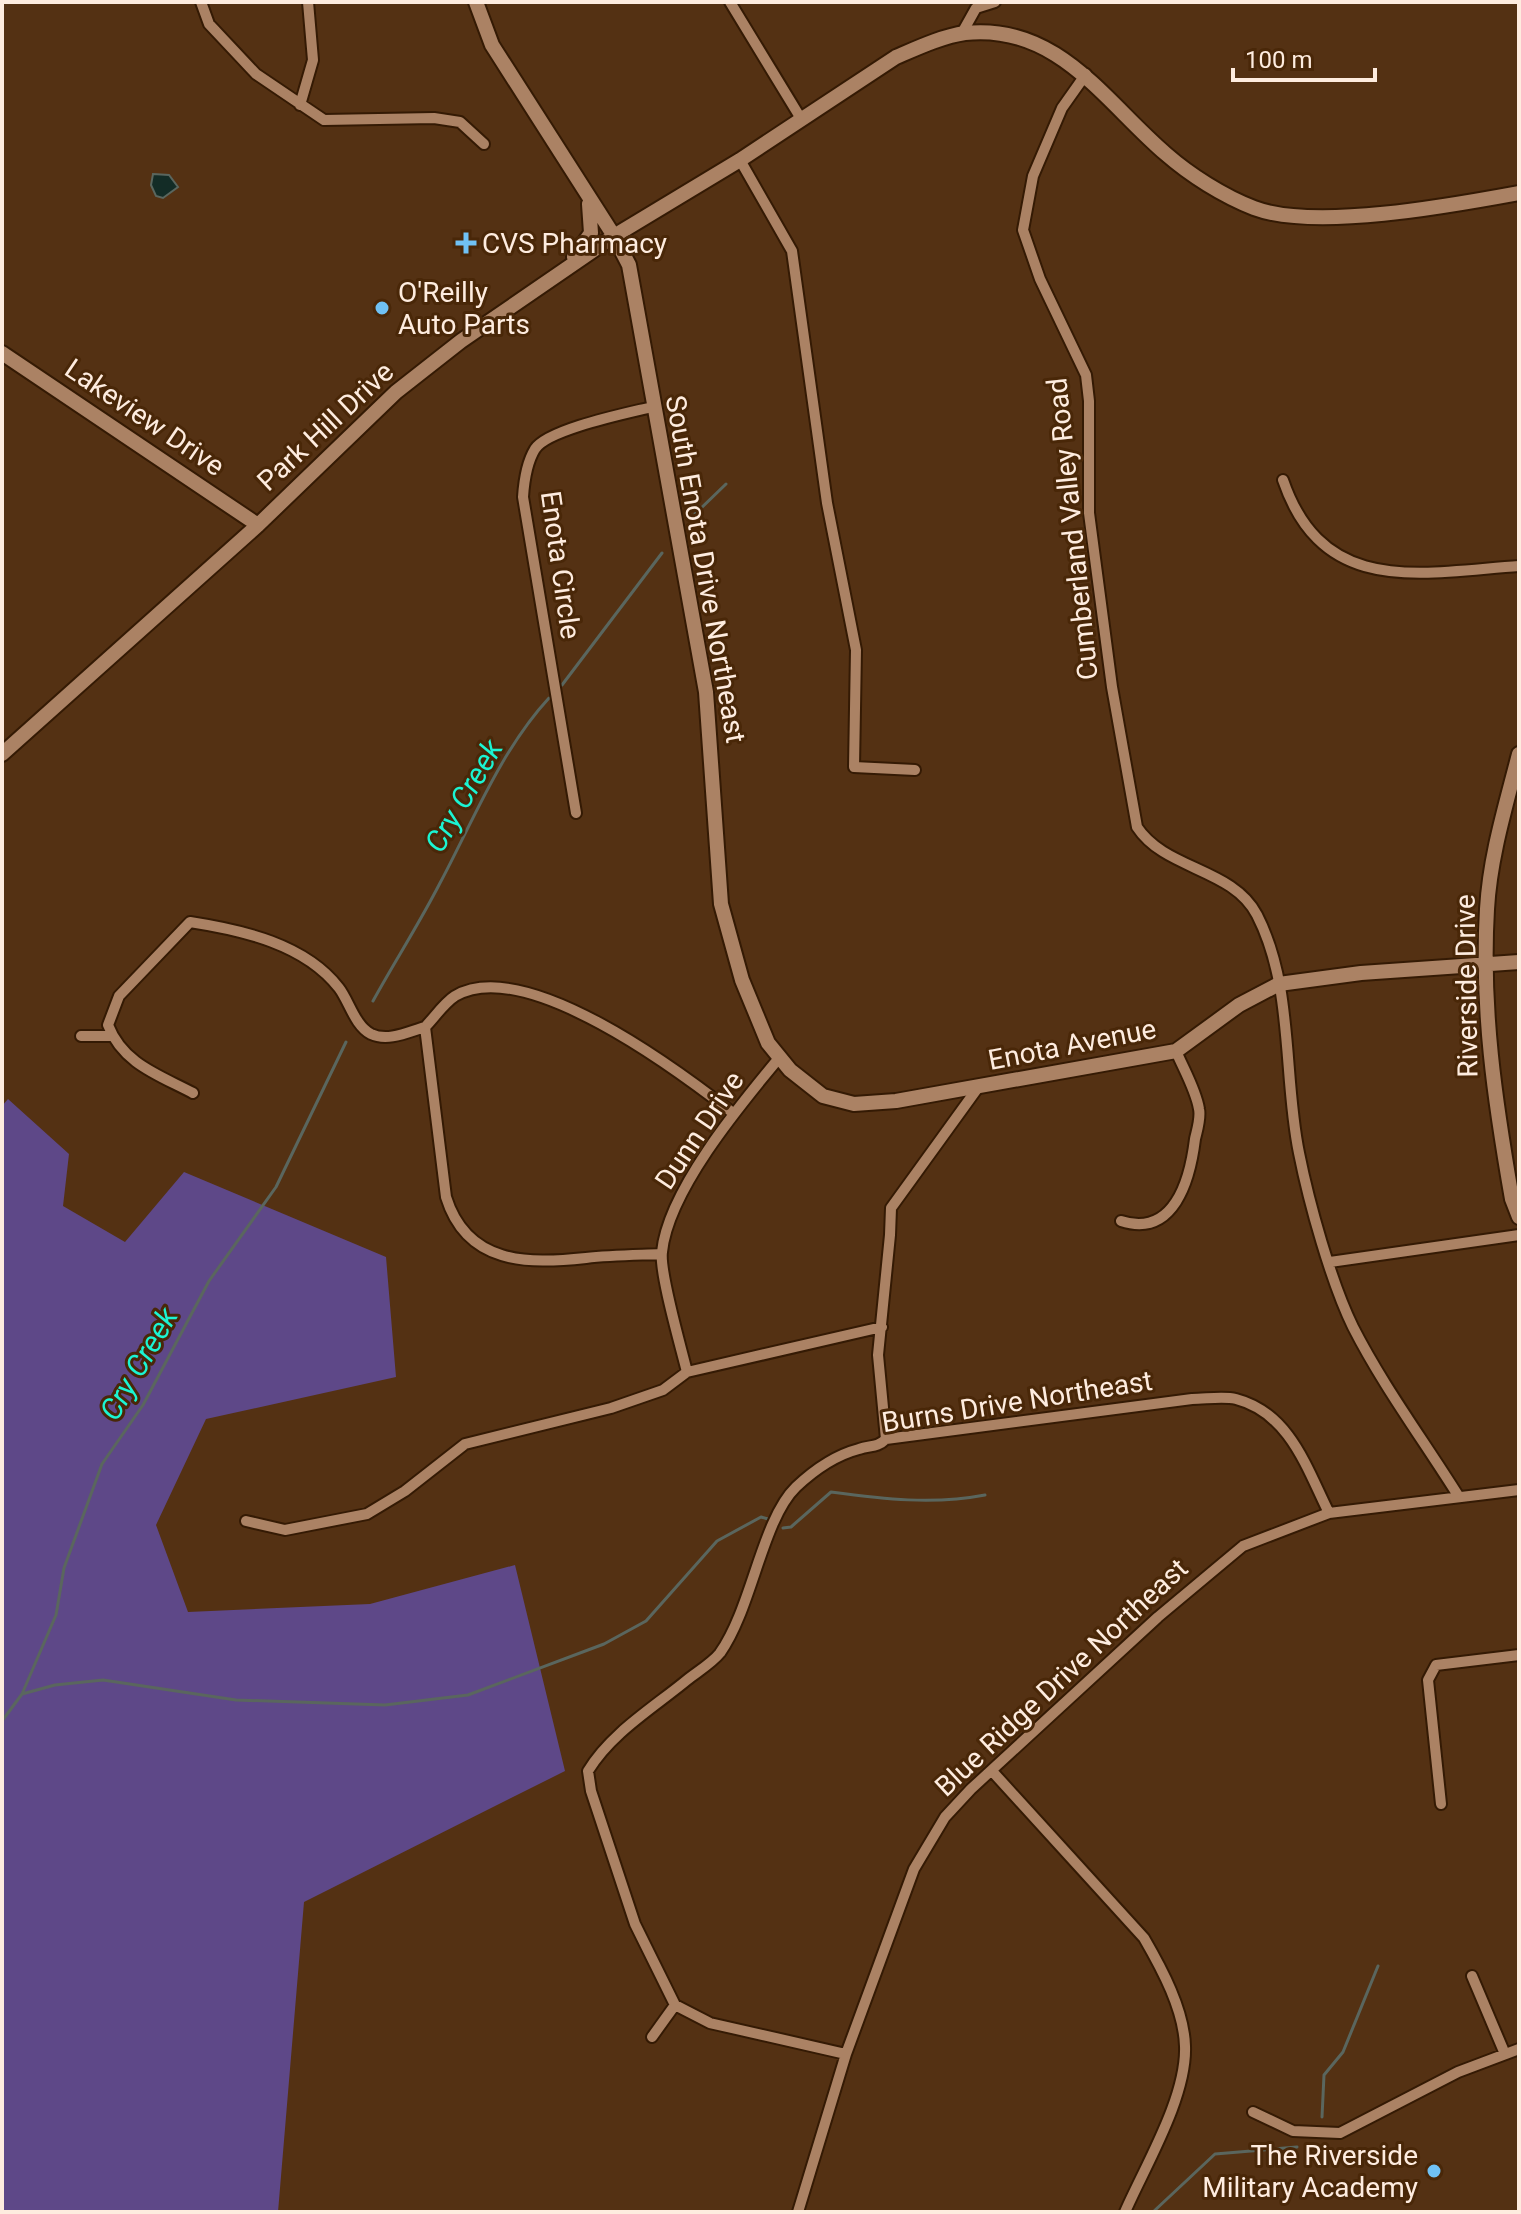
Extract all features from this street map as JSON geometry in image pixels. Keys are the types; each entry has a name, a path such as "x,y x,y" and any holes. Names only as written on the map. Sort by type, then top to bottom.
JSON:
{"street":[{"path":"201,2 209,24 256,74 324,120 434,118 460,122 484,144"},
{"path":"300,105 313,60 308,2"},
{"name":"South Enota Drive Northeast","path":"476,2 492,45 614,236 629,265 652,407 661,431 706,692 721,904 742,980 768,1043 779,1058 823,1096 854,1104 977,1089"},
{"path":"730,2 800,117"},
{"name":"Park Hill Drive","path":"2,754 258,525 396,392 461,341 614,236 740,160 800,117 896,57 962,33 976,8 995,2"},
{"path":"962,33 993,33 1048,50 1086,74 1164,153 1191,173 1254,208 1281,214 1349,216 1458,204 1519,193"},
{"name":"Cumberland Valley Road","path":"1086,74 1062,108 1033,176 1023,230 1040,279 1086,375 1089,401 1089,513 1130,797 1143,835 1246,898 1267,938 1279,984 1298,1150 1330,1262 1353,1326 1459,1497"},
{"path":"740,160 792,251 827,503 856,650 854,767 915,770"},
{"path":"567,267 591,233 591,211 583,189"},
{"name":"Lakeview Drive","path":"2,353 258,525"},
{"name":"Enota Circle","path":"576,813 523,497 524,480 535,449 543,441 590,422 652,407"},
{"path":"1283,480 1307,529 1324,546 1359,566 1402,574 1519,566"},
{"name":"Riverside Drive","path":"1519,754 1491,877 1486,966 1491,1080 1512,1199 1519,1217"},
{"path":"193,1093 128,1058 108,1025 119,996 190,922 223,925 308,959 339,988 361,1025 370,1034 392,1038 425,1027 456,996 494,987 542,997 665,1061 733,1113"},
{"path":"1279,984 1372,972 1519,962"},
{"name":"Enota Avenue","path":"886,1439 878,1355 891,1208 977,1089 1176,1051 1239,1005 1279,984"},
{"path":"425,1027 446,1197 450,1210 472,1238 488,1250 520,1261 557,1262 661,1254"},
{"path":"81,1036 112,1036"},
{"path":"1121,1221 1134,1225 1167,1215 1180,1199 1193,1158 1200,1109 1176,1051"},
{"name":"Dunn Drive","path":"687,1372 661,1254 671,1218 733,1113 779,1058"},
{"path":"1330,1262 1519,1235"},
{"path":"246,1521 285,1530 367,1514 405,1491 465,1444 611,1408 663,1390 687,1372 882,1327"},
{"name":"Burns Drive Northeast","path":"675,2005 635,1924 588,1771 612,1741 719,1655 744,1608 780,1510 794,1489 839,1457 859,1448 879,1446 886,1439 1192,1399 1233,1398 1251,1405 1288,1434 1301,1451 1329,1513"},
{"name":"Blue Ridge Drive Northeast","path":"798,2212 846,2054 914,1869 927,1842 945,1817 1158,1617 1243,1546 1329,1513 1519,1490"},
{"path":"1441,1804 1428,1680 1436,1665 1519,1655"},
{"path":"992,1771 1144,1938 1158,1962 1183,2026 1184,2067 1174,2101 1125,2212"},
{"path":"1472,1976 1505,2054"},
{"path":"652,2037 675,2005 710,2023 846,2054"},
{"path":"1253,2112 1293,2131 1340,2133 1458,2072 1519,2049"}],"shaded area":[{"path":"8,1099 69,1154 63,1206 125,1242 184,1172 386,1257 396,1377 206,1419 156,1525 188,1612 370,1604 515,1565 565,1771 304,1902 278,2212 2,2212 2,1106"}],"water":[{"path":"153,174 169,175 178,187 163,198 156,196 151,185"}],"waterway":[{"name":"Cry Creek","path":"695,514 726,484"},
{"name":"Cry Creek","path":"562,685 662,553"},
{"name":"Cry Creek","path":"373,1001 432,898 502,763 549,698"},
{"name":"Cry Creek","path":"2,1721 22,1694 56,1615 64,1568 102,1464 143,1405 209,1281 276,1187 346,1042"},
{"path":"783,1528 791,1527 831,1492 927,1500 985,1495"},
{"path":"22,1694 55,1685 103,1680 236,1700 385,1705 468,1695 604,1644 646,1621 717,1541 761,1517 768,1519"},
{"path":"1322,2117 1324,2075 1343,2052 1378,1966"},
{"path":"1153,2212 1215,2154 1297,2147"}],"place":[{"name":"CVS Pharmacy","path":"466,243"},
{"name":"O'Reilly Auto Parts","path":"382,308"},
{"name":"The Riverside Military Academy","path":"1434,2171"}]}
